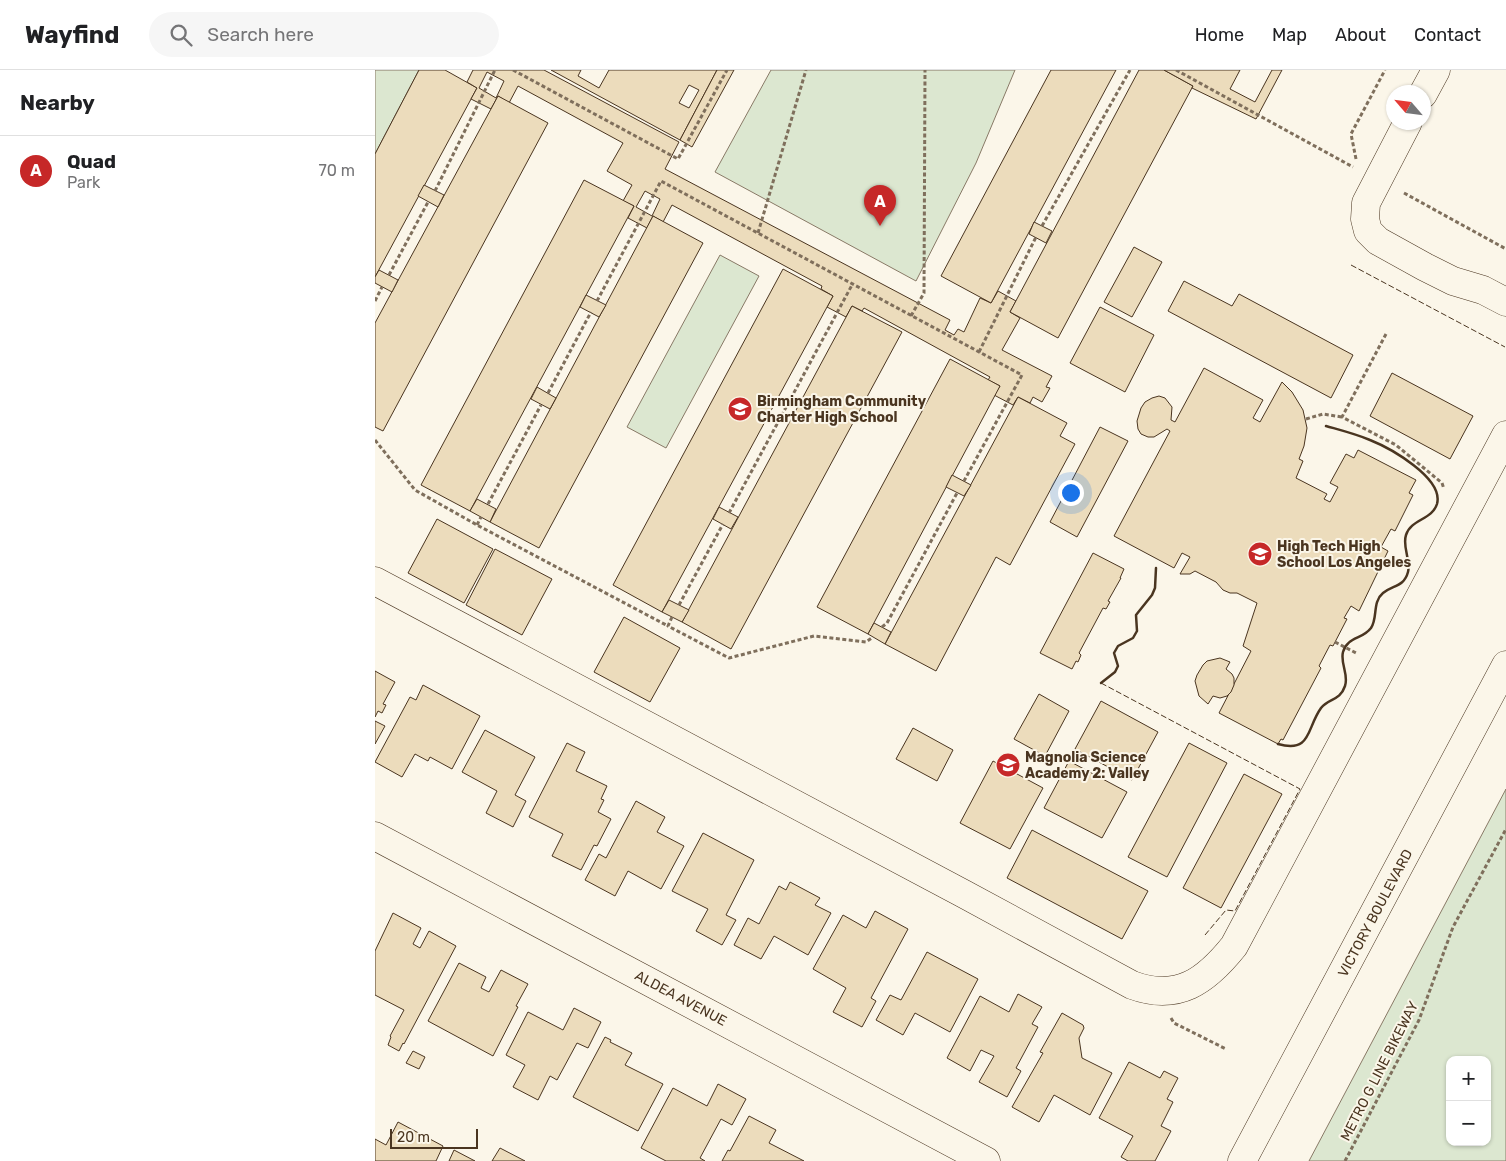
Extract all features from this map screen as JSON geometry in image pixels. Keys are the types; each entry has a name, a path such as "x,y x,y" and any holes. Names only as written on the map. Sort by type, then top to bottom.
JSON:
{"street":[{"path":"1428,85 1436,70"},
{"path":"1404,130 1366,203 1365,219 1368,231 1378,241 1432,271 1453,281 1483,290 1506,302"},
{"path":"375,581 1132,985 1159,992 1177,990 1202,978 1219,965 1234,946 1506,435"},
{"name":"VICTORY BOULEVARD","path":"1242,1161 1506,665"},
{"name":"ALDEA AVENUE","path":"375,836 986,1161"}],"path":[{"path":"435,190 495,70"},
{"path":"513,70 679,159 727,70"},
{"path":"758,234 806,70"},
{"path":"911,316 924,293 925,70"},
{"path":"1042,226 1130,70"},
{"path":"1176,70 1358,169 1351,134 1385,70"},
{"path":"597,301 661,181 1022,374 964,481"},
{"path":"1401,192 1506,250"},
{"path":"389,275 429,202"},
{"path":"979,352 1036,237"},
{"path":"729,513 852,284"},
{"path":"375,301 382,287"},
{"path":"548,393 591,312"},
{"path":"1342,417 1386,334"},
{"path":"488,504 541,405"},
{"path":"1306,419 1323,414 1342,417 1396,446 1442,483 1444,490"},
{"path":"375,440 415,490 477,525 729,658 814,636 866,642 873,637"},
{"path":"882,627 887,623 957,493"},
{"path":"477,525 481,517"},
{"path":"679,605 723,524"},
{"path":"668,626 672,617"},
{"path":"1335,642 1365,658"},
{"name":"METRO G LINE BIKEWAY","path":"1345,1161 1419,1020 1453,927 1506,829"}],"green space":[{"path":"375,70 419,70 375,154"},
{"path":"771,70 1015,70 976,163 916,281 715,172"},
{"path":"720,255 759,276 666,448 627,427"},
{"path":"1506,789 1506,1161 1309,1161"}],"building":[{"path":"419,70 445,70 477,88 375,277 375,154"},
{"path":"473,70 544,70 679,142 665,169 950,320 945,330 954,335 958,329 964,332 980,298 991,303 998,291 1016,301 1010,312 1020,318 1002,350 1052,376 1046,387 1050,388 1042,402 1033,397 1030,403 1018,397 1013,405 994,395 1000,386 988,380 990,377 864,308 862,311 852,306 846,317 827,307 833,296 821,289 822,286 672,205 663,222 653,216 647,228 628,218 634,206 623,201 632,185 607,171 623,143 518,86 509,103 498,96 491,109 471,99 477,88 467,82","holes":["487,72 504,81 496,98 479,88","645,191 660,199 652,216 636,207"]},
{"path":"551,70 581,70 578,76 599,88 609,70 717,70 680,140","holes":["689,85 699,90 689,108 679,103"]},
{"path":"717,70 734,70 692,147 680,140"},
{"path":"1051,70 1116,70 991,303 941,276"},
{"path":"1139,70 1164,70 1193,86 1058,338 1010,312"},
{"path":"1164,70 1240,70 1230,89 1255,102 1272,70 1282,70 1256,119 1192,88 1193,86"},
{"path":"498,96 548,123 383,431 375,427 375,323"},
{"path":"584,180 634,206 470,511 421,485"},
{"path":"424,185 444,195 438,207 418,196"},
{"path":"653,216 703,243 539,548 490,522"},
{"path":"1034,222 1052,231 1046,243 1029,234"},
{"path":"1134,247 1162,262 1132,317 1104,302"},
{"path":"783,269 833,296 662,612 613,585"},
{"path":"379,270 398,280 392,292 375,283 375,277"},
{"path":"1184,281 1232,306 1239,294 1353,355 1331,398 1168,311"},
{"path":"586,295 606,305 599,317 580,307"},
{"path":"852,306 902,332 731,649 682,622"},
{"path":"1100,307 1154,335 1125,392 1070,363"},
{"path":"950,359 1000,386 868,634 817,607"},
{"path":"1204,368 1263,400 1253,418 1260,422 1282,382 1292,392 1303,410 1307,428 1304,446 1299,459 1303,461 1296,478 1327,494 1324,499 1330,502 1338,487 1330,483 1346,454 1354,458 1358,450 1416,480 1409,493 1413,495 1395,531 1391,529 1381,547 1388,551 1359,611 1351,606 1344,618 1347,619 1333,646 1330,645 1319,666 1321,668 1283,740 1281,739 1278,744 1219,713 1251,651 1243,646 1257,603 1237,593 1223,590 1216,582 1195,571 1190,574 1180,574 1190,557 1182,553 1174,568 1114,536 1170,431 1167,429 1154,437 1141,434 1137,421 1141,408 1145,402 1152,398 1159,396 1165,398 1172,407 1171,420 1175,422"},
{"path":"1392,373 1473,416 1450,459 1370,416"},
{"path":"537,387 556,398 550,409 531,399"},
{"path":"1018,397 1067,423 1060,436 1075,444 1010,565 996,557 936,671 885,644"},
{"path":"1100,427 1128,441 1077,537 1050,522"},
{"path":"952,475 971,485 964,496 946,487"},
{"path":"477,499 496,509 490,522 470,511"},
{"path":"719,507 738,517 731,529 713,519"},
{"path":"437,519 493,549 464,603 408,573"},
{"path":"495,549 552,579 522,635 466,605"},
{"path":"1093,553 1124,569 1108,601 1110,602 1106,609 1103,608 1079,653 1081,655 1078,662 1076,661 1072,669 1040,653"},
{"path":"669,600 689,610 682,622 662,612"},
{"path":"624,617 680,648 650,702 594,672"},
{"path":"874,623 891,632 885,644 868,634"},
{"path":"1220,658 1230,662 1226,669 1234,678 1234,685 1227,696 1220,698 1213,696 1208,704 1199,696 1195,681 1207,661"},
{"path":"375,671 395,682 383,704 386,705 382,713 378,711 375,717"},
{"path":"423,685 480,716 452,769 430,757 428,761 415,754 402,777 375,762 410,697 416,700"},
{"path":"1039,694 1069,711 1045,756 1014,739"},
{"path":"1101,701 1158,732 1132,780 1075,749"},
{"path":"375,721 385,726 375,744"},
{"path":"913,728 953,750 937,781 896,759"},
{"path":"485,730 535,757 515,795 526,801 513,827 486,813 497,791 462,772"},
{"path":"567,743 585,752 576,771 607,786 601,799 604,800 598,812 611,819 597,846 594,845 581,870 552,856 563,834 529,817"},
{"path":"1189,743 1227,763 1167,877 1128,857"},
{"path":"993,761 1043,788 1010,849 960,823"},
{"path":"1069,761 1127,792 1102,838 1044,808"},
{"path":"1244,774 1282,794 1221,908 1183,888"},
{"path":"636,801 665,817 657,832 684,846 661,889 628,871 615,896 585,880 599,854 606,858"},
{"path":"1032,830 1148,891 1122,939 1007,878"},
{"path":"703,833 754,860 726,915 736,920 722,945 696,931 708,909 672,891"},
{"path":"790,882 820,898 815,905 831,913 808,955 774,936 761,959 734,945 748,918 759,924 779,886 786,890"},
{"path":"875,911 908,929 871,998 876,1001 862,1027 833,1012 846,988 813,969 843,915 866,928"},
{"path":"393,913 421,928 413,944 420,948 429,931 456,946 399,1051 388,1045 390,1036 404,1010 375,995 375,951"},
{"path":"927,952 978,979 950,1032 915,1013 903,1035 876,1020 890,995 901,1000"},
{"path":"459,963 486,977 481,988 489,992 501,970 528,984 493,1056 428,1021"},
{"path":"1018,994 1042,1007 1032,1024 1038,1027 1016,1068 1021,1071 1007,1097 979,1082 994,1056 981,1050 970,1071 947,1058 980,996 1009,1012"},
{"path":"574,1008 601,1022 588,1048 577,1043 557,1080 550,1076 538,1100 513,1087 525,1065 506,1055 528,1012 563,1030"},
{"path":"1062,1013 1083,1025 1084,1028 1079,1038 1082,1058 1112,1073 1090,1115 1054,1095 1039,1122 1012,1107 1043,1053 1040,1052"},
{"path":"605,1037 611,1040 610,1042 632,1053 625,1065 663,1084 638,1131 573,1097"},
{"path":"413,1051 425,1057 419,1069 406,1063"},
{"path":"1129,1062 1160,1078 1164,1071 1178,1078 1167,1099 1173,1102 1161,1126 1171,1131 1155,1161 1128,1161 1121,1157 1133,1136 1099,1118"},
{"path":"718,1084 746,1099 732,1125 721,1119 700,1158 705,1161 666,1161 641,1148 673,1088 707,1106"},
{"path":"749,1116 776,1130 769,1143 804,1161 722,1161 728,1150 730,1151"},
{"path":"398,1122 443,1146 436,1161 375,1161 375,1139 386,1145"},
{"path":"500,1148 525,1161 492,1161"},
{"path":"454,1150 475,1161 449,1161"}],"fence":[{"path":"1351,265 1505,347"},
{"path":"1101,683 1300,789 1235,911 1226,910 1205,935"}],"wall":[{"path":"1278,744 1289,746 1303,742 1321,708 1343,691 1346,682 1342,656 1345,647 1348,643 1364,635 1371,628 1377,601 1383,593 1401,583 1406,577 1409,567 1405,544 1406,535 1412,526 1431,513 1437,504 1437,494 1432,484 1414,465 1370,440 1326,426"},
{"path":"1101,683 1115,672 1118,666 1114,653 1118,646 1133,638 1137,631 1136,615 1152,595 1155,588 1156,568"}],"place":[{"name":"Quad","path":"880,226"},
{"name":"Birmingham Community Charter High School","path":"740,409"},
{"name":"High Tech High School Los Angeles","path":"1260,554"},
{"name":"Magnolia Science Academy 2: Valley","path":"1008,765"}]}
